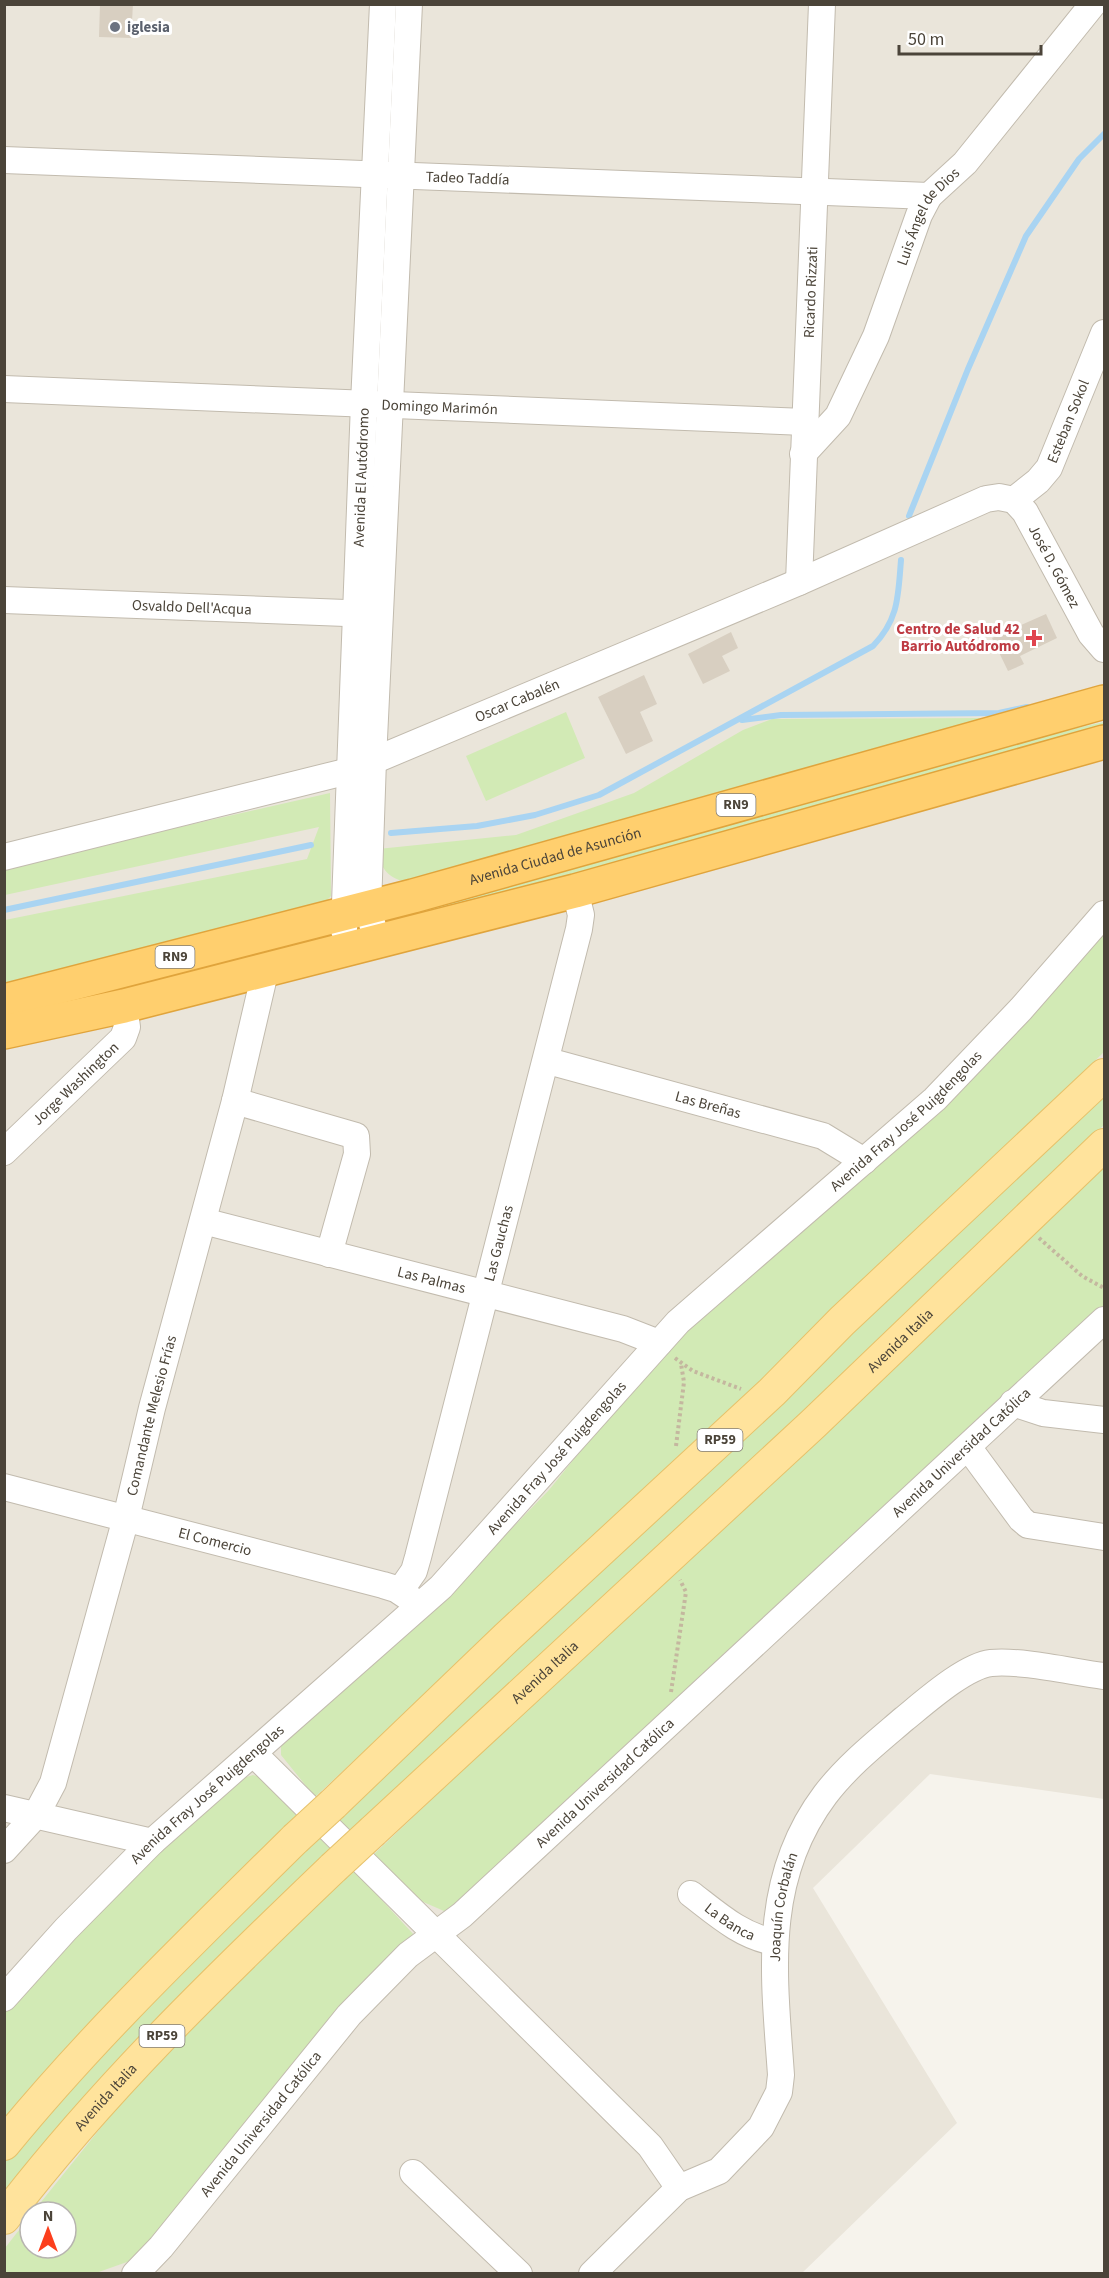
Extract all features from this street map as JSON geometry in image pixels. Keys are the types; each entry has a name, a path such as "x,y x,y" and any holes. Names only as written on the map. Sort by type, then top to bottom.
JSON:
{"highway":[{"name":"Avenida Ciudad de Asunción","path":"4,1001 356,910 1104,702"},
{"name":"RN9","path":"4,1032 124,1006 376,939 575,891 1103,745"}],"main road":[{"name":"RP59","path":"4,2144 144,1989 295,1839 772,1392 842,1321 1104,1075"},
{"name":"Avenida Italia","path":"4,2218 38,2174 132,2067 206,1989 333,1868 668,1558 1104,1145"}],"street":[{"name":"Avenida El Autódromo","path":"376,939 356,910 348,771 367,614 376,403 376,175 384,4"},
{"name":"Avenida El Autódromo","path":"376,403 402,176 409,4"},
{"name":"Ricardo Rizzati","path":"799,582 822,4"},
{"name":"Luis Ángel de Dios","path":"803,454 838,416 876,336 919,215 929,196 965,163 1093,4"},
{"name":"Tadeo Taddía","path":"4,160 929,196"},
{"name":"Esteban Sokol","path":"1014,500 1038,481 1048,468 1104,333"},
{"name":"Domingo Marimón","path":"4,389 805,422"},
{"name":"Oscar Cabalén","path":"4,857 348,771 799,582 986,500 999,497 1014,500"},
{"name":"José D. Gómez","path":"1014,500 1025,512 1098,642"},
{"name":"Osvaldo Dell'Acqua","path":"4,600 367,614"},
{"name":"Avenida El Autódromo","path":"342,949 356,910 373,760 367,614"},
{"name":"Las Gauchas","path":"410,1598 414,1571 548,1061 579,930 581,915 575,891"},
{"name":"Avenida Fray José Puigdengolas","path":"4,1998 30,1967 152,1842 255,1754 410,1598 464,1564 678,1322 935,1100 1021,1009 1104,914"},
{"name":"Comandante Melesio Frías","path":"4,1850 36,1815 53,1783 126,1518 152,1408 235,1101 266,968"},
{"name":"Jorge Washington","path":"4,1152 123,1038 127,1027 124,1006"},
{"name":"Las Breñas","path":"548,1061 823,1136 864,1161"},
{"path":"235,1101 356,1136 357,1154 329,1254"},
{"name":"Las Palmas","path":"203,1221 623,1329 659,1343"},
{"name":"Avenida Universidad Católica","path":"135,2274 161,2247 349,2015 408,1955 433,1934 462,1915 1104,1320"},
{"path":"1013,1403 1043,1413 1104,1420"},
{"path":"968,1447 1021,1519 1028,1525 1104,1537"},
{"name":"El Comercio","path":"4,1487 126,1518 410,1598"},
{"name":"Joaquín Corbalán","path":"592,2274 679,2188 700,2182 718,2171 761,2127 779,2092 781,2075 774,1942 784,1884 794,1848 808,1820 826,1793 860,1757 918,1708 974,1668 990,1664 1104,1676"},
{"path":"255,1754 433,1934 650,2146 679,2188"},
{"path":"4,1808 152,1842"},
{"name":"La Banca","path":"692,1894 723,1919 754,1938 774,1942"},
{"path":"413,2173 519,2274"}],"path":[{"path":"1023,1224 1082,1276 1104,1288"},
{"path":"659,1343 681,1364 693,1371 743,1389 772,1392"},
{"path":"670,1486 684,1382 681,1364"},
{"path":"664,1728 686,1592 668,1558"}],"shaded area":[{"path":"5,5 1104,5 1104,1799 930,1774 813,1888 957,2123 802,2273 5,2274"}],"green space":[{"path":"566,712 585,758 486,801 466,756"},
{"path":"990,718 405,882 386,871 379,856 378,849 516,835 634,793 743,730 772,719"},
{"path":"1104,722 1104,737 383,929 379,917 1027,739"},
{"path":"330,793 331,896 320,908 5,989 5,920 307,859 319,827 5,895 4,867"},
{"path":"1104,927 1104,1052 847,1301 315,1797 281,1755 281,1744 430,1613 549,1490 657,1356"},
{"path":"1104,1093 1104,1125 659,1548 5,2197 5,2158 160,1986"},
{"path":"1104,1161 1104,1308 470,1902 444,1911 421,1901 371,1857"},
{"path":"253,1775 265,1779 299,1818 111,2001 74,2039 5,2118 5,2011 40,1966 115,1886 240,1779"},
{"path":"354,1870 415,1936 141,2257 96,2273 5,2274 5,2248 18,2231 18,2260 78,2260 78,2200 43,2200 140,2079 256,1961"}],"building":[{"name":"iglesia","path":"100,4 133,4 131,38 99,37"},
{"path":"1046,614 1057,638 1020,656 1024,664 1008,671 992,638"},
{"path":"731,632 738,648 722,656 730,671 703,684 688,654"},
{"path":"644,675 657,704 640,712 653,741 626,754 598,697"}],"waterway":[{"path":"909,516 968,369 1026,236 1079,159 1104,134"},
{"path":"391,833 477,826 535,815 599,795 873,646 888,626 896,606 901,560"},
{"path":"742,720 781,715 999,713 1027,707"},
{"path":"4,910 311,845"}],"place":[{"name":"iglesia","path":"115,27"},
{"name":"Centro de Salud 42 Barrio Autódromo","path":"1034,638"}]}
